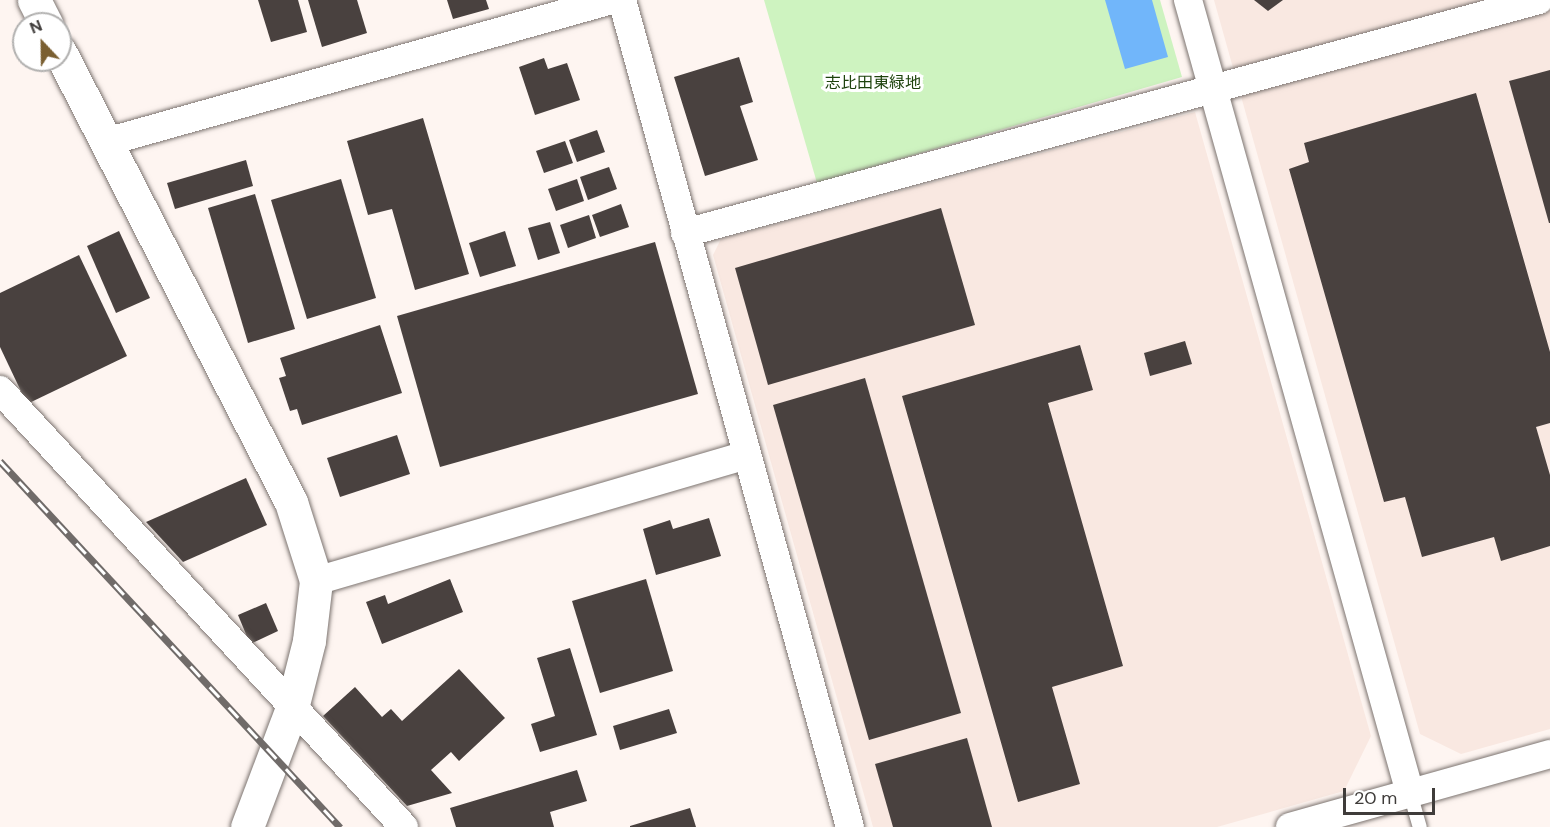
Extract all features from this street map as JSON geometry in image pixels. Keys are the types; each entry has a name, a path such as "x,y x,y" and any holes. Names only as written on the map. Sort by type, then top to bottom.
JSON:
{"street":[{"path":"1188,0 1410,793"},
{"path":"685,233 1213,87 1539,0"},
{"path":"106,142 609,1 685,233 850,827"},
{"path":"70,72 291,502 316,581 309,641 292,708 247,827"},
{"path":"0,390 404,827"},
{"path":"316,581 747,455"},
{"path":"1290,827 1550,754"}],"lane":[{"path":"1410,793 1420,827"}],"shaded area":[{"path":"1214,0 1550,0 1550,729 1461,754 1420,734"},
{"path":"1195,112 1371,736 1344,791 1217,827 873,827 713,255 721,239"}],"green space":[{"name":"志比田東緑地","path":"764,0 1160,0 1182,77 817,183"}],"water":[{"path":"1105,0 1152,0 1168,57 1125,69"}],"building":[{"path":"258,0 298,0 307,32 271,42"},
{"path":"308,0 357,0 367,33 322,47"},
{"path":"447,0 486,0 489,9 453,19"},
{"path":"1254,0 1283,0 1268,11"},
{"path":"739,57 753,102 740,106 758,160 705,176 674,77"},
{"path":"544,58 548,69 567,63 580,100 535,115 519,67"},
{"path":"1550,70 1550,223 1549,223 1509,81"},
{"path":"1476,93 1550,352 1550,423 1536,427 1550,475 1550,546 1501,561 1494,537 1422,557 1405,497 1384,502 1289,169 1309,162 1304,143"},
{"path":"423,118 469,274 415,290 392,209 368,215 347,141"},
{"path":"597,130 605,152 577,162 569,140"},
{"path":"565,141 573,163 544,173 536,151"},
{"path":"246,160 253,186 175,209 167,183"},
{"path":"609,167 617,189 588,200 580,177"},
{"path":"341,179 376,298 307,319 271,200"},
{"path":"577,179 584,201 556,211 548,189"},
{"path":"255,194 295,329 248,343 208,208"},
{"path":"621,204 629,227 600,237 592,215"},
{"path":"941,208 975,325 768,385 735,268"},
{"path":"589,215 596,238 568,248 560,225"},
{"path":"550,222 560,253 538,260 528,228"},
{"path":"119,231 150,298 116,313 87,246"},
{"path":"505,231 516,266 480,277 469,243"},
{"path":"655,242 698,394 440,467 397,316"},
{"path":"79,255 127,356 27,404 0,347 0,293"},
{"path":"380,325 402,393 302,425 297,409 290,411 279,378 286,376 280,358"},
{"path":"1185,341 1192,364 1150,376 1144,353"},
{"path":"1080,345 1093,390 1048,403 1123,666 1052,687 1080,784 1018,802 902,396"},
{"path":"865,378 961,713 869,740 773,405"},
{"path":"397,435 410,474 340,497 327,458"},
{"path":"246,478 267,525 183,562 146,522"},
{"path":"709,518 721,556 656,575 643,529 670,520 673,529"},
{"path":"450,579 463,612 382,644 366,602 385,595 388,604"},
{"path":"646,579 673,671 600,693 572,601"},
{"path":"266,603 278,631 250,644 238,615"},
{"path":"570,648 597,735 540,752 531,724 555,716 537,658"},
{"path":"459,669 505,718 459,761 451,752 431,770 452,793 407,806 323,716 355,687 382,717 391,709 402,721"},
{"path":"669,709 677,733 620,750 613,726"},
{"path":"967,738 992,827 893,827 875,764"},
{"path":"577,770 587,801 550,812 554,827 456,827 450,808"},
{"path":"690,808 696,827 630,827 630,826"}],"railway":[{"path":"0,461 340,827"}]}
